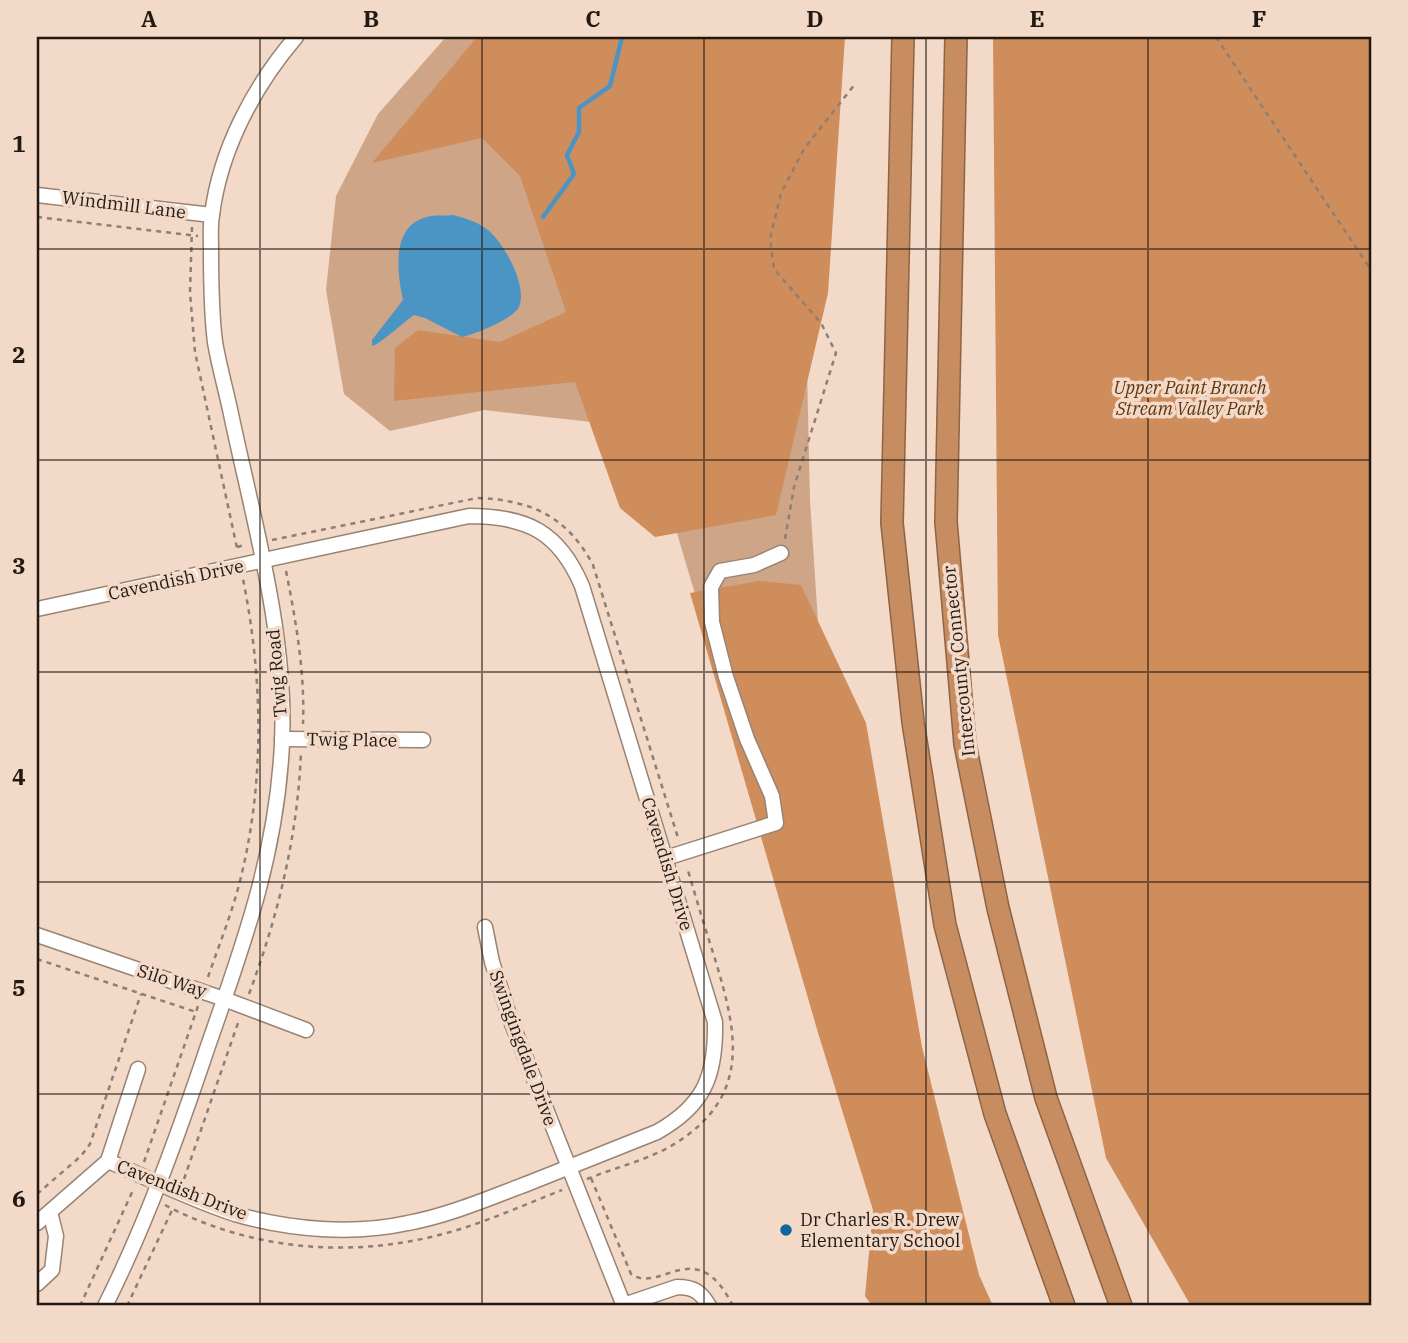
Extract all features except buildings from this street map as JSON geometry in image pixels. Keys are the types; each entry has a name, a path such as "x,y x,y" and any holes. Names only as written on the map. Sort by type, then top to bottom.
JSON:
{"highway":[{"path":"903,37 892,523 913,722 945,925 995,1114 1064,1306"},
{"name":"Intercounty Connector","path":"956,37 946,522 965,744 998,908 1046,1098 1121,1306"}],"street":[{"name":"Twig Road","path":"104,1306 160,1183 225,999 259,895 270,850 282,739 278,649 215,343 211,238 212,215 224,163 240,122 260,85 296,37"},
{"name":"Windmill Lane","path":"37,195 212,215"},
{"name":"Cavendish Drive","path":"37,609 469,516 500,516 541,532 558,545 572,563 582,586 715,1022 716,1048 712,1070 703,1091 689,1110 671,1124 657,1132 449,1213 407,1224 322,1229 282,1224 235,1213 160,1183 137,1181 108,1161"},
{"path":"666,858 776,823 772,796 747,739 726,677 712,622 711,587 720,571 754,565 781,553"},
{"name":"Twig Place","path":"282,739 423,740"},
{"name":"Swingingdale Drive","path":"485,927 492,962 511,1021 623,1306"},
{"name":"Silo Way","path":"37,935 225,999 306,1030"},
{"name":"Cavendish Drive","path":"37,1223 108,1161 138,1069"},
{"path":"37,1284 52,1270 56,1236 50,1212"},
{"path":"623,1306 677,1287 687,1287 698,1290 709,1306"}],"path":[{"path":"1216,37 1371,270"},
{"path":"781,553 794,487 836,353 821,323 774,269 770,239 781,192 804,149 855,84"},
{"path":"80,1306 137,1181 203,992 240,881 251,829 256,785 260,728 254,638 195,352 190,293 193,213"},
{"path":"37,217 211,238"},
{"path":"137,1181 153,1199 196,1219 235,1233 279,1244 336,1248 372,1247 433,1237 575,1185 674,1144 694,1130 722,1095 734,1051 732,1020 683,853 593,565 574,534 531,506 502,499 477,498 237,547"},
{"path":"37,958 196,1012"},
{"path":"37,1194 81,1156 90,1144 141,994"},
{"path":"591,1178 631,1274 638,1279 647,1279 686,1268 701,1271 713,1277 733,1306"}],"shaded area":[{"path":"446,37 820,37 807,370 810,500 819,637 759,811 646,428 484,410 390,431 344,394 326,290 336,196 378,114"}],"green space":[{"path":"477,37 845,37 828,293 776,515 655,537 620,508 575,382 394,401 395,348 418,330 500,342 566,312 520,176 482,138 372,163"},
{"name":"Upper Paint Branch Stream Valley Park","path":"993,37 1371,37 1371,1306 1191,1306 1106,1158 998,635"},
{"path":"759,581 801,585 866,723 922,1047 979,1275 993,1306 872,1306 865,1296 873,1210 819,1036 690,593"}],"water":[{"path":"453,215 484,227 501,245 517,277 521,298 519,307 502,321 462,337 414,315 372,346 372,340 403,300 398,263 399,250 408,228 418,220 431,216"}],"waterway":[{"path":"543,217 574,174 567,155 579,132 579,108 610,86 622,37"}],"place":[{"name":"Dr Charles R. Drew Elementary School","path":"786,1230"}]}
